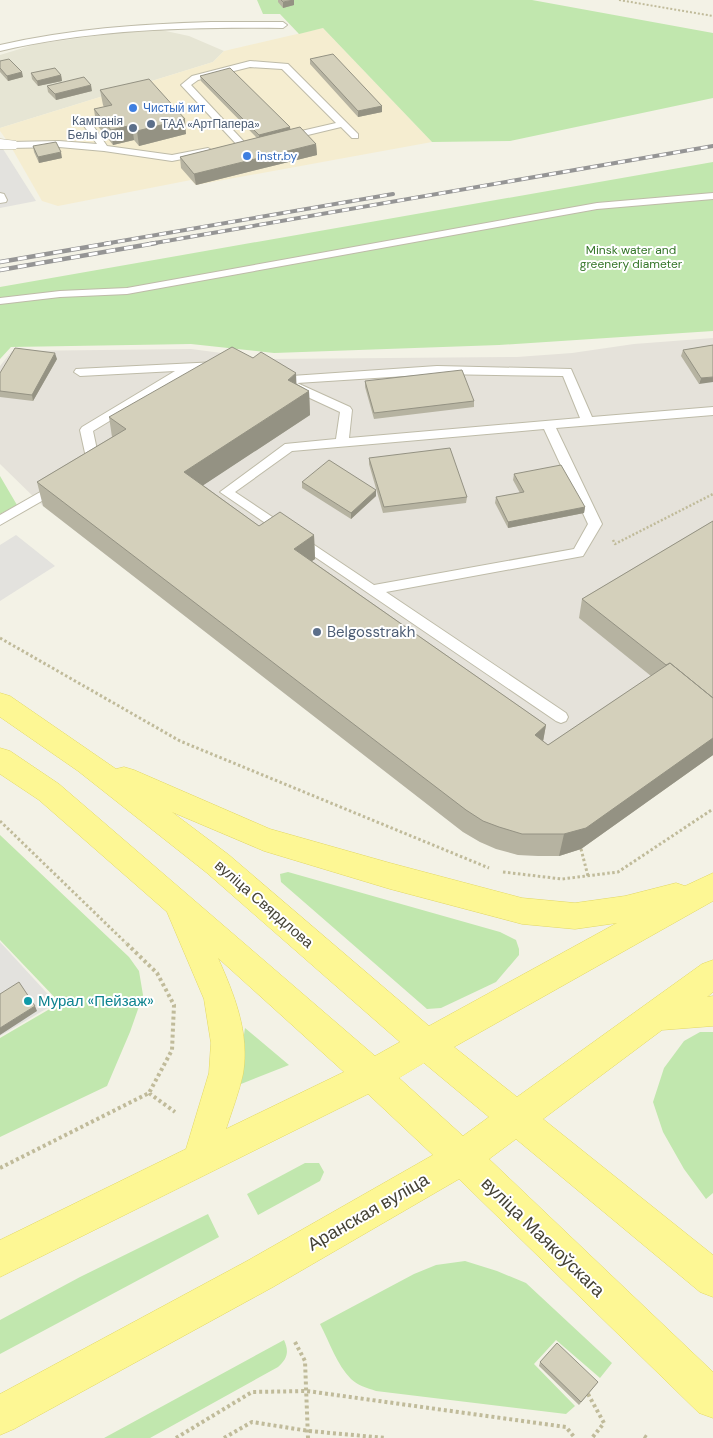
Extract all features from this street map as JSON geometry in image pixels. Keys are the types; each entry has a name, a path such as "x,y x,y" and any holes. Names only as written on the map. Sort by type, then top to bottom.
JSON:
{"main road":[{"name":"вуліца Свярдлова","path":"0,703 88,763 218,864 428,1046 517,1120"},
{"path":"0,759 49,792 178,903 372,1075"},
{"path":"88,763 264,839 390,876 522,911 575,916 615,911 712,887"},
{"path":"0,1259 428,1046 712,887"},
{"path":"178,903 220,999 227,1043 226,1073 200,1160"},
{"name":"Аранская вуліца","path":"0,1415 260,1274 462,1158 517,1120 713,974"},
{"path":"655,1016 713,1011"},
{"name":"вуліца Маякоўскага","path":"372,1075 462,1158 713,1399"},
{"path":"517,1120 713,1279"}],"lane":[{"path":"0,48 37,38 71,32 130,26 283,24"},
{"path":"5,144 60,144 172,158 222,148 247,146 186,85 195,78 250,64 285,66 355,136"},
{"path":"279,139 342,124"},
{"path":"89,126 104,148"},
{"path":"0,301 60,294 126,291 597,206 713,196"},
{"path":"80,372 230,365"},
{"path":"0,521 94,464 86,430 191,367"},
{"path":"342,442 346,410 277,378 437,370 567,372 588,422"},
{"path":"561,717 226,492 290,446 713,412"},
{"path":"372,590 578,553 595,524 548,425"}],"path":[{"path":"619,0 713,16"},
{"path":"610,535 615,544 713,494"},
{"path":"0,638 180,740 496,871 562,879 618,872 713,809"},
{"path":"0,821 157,972 174,1005 172,1050 150,1093 0,1168"},
{"path":"581,849 588,876"},
{"path":"150,1093 175,1112"},
{"path":"295,1342 305,1361 308,1438"},
{"path":"176,1438 252,1392 307,1391 566,1427 575,1438"},
{"path":"588,1394 604,1423 594,1436 600,1438"},
{"path":"224,1438 252,1422 309,1431 386,1438"}],"shaded area":[{"path":"323,28 432,142 196,185 191,180 58,206 42,201 0,131 0,128 213,62 224,51"},
{"path":"161,30 189,36 224,51 213,62 0,128 0,55 36,44 131,31"},
{"path":"0,149 3,149 36,201 0,208"},
{"path":"713,338 713,755 581,849 559,856 518,855 480,842 463,832 43,506 0,464 0,366 12,351 191,349 268,359 517,357 572,353 634,344"},
{"path":"16,535 55,566 0,601 0,545"},
{"path":"0,942 56,1003 0,1036"}],"green space":[{"path":"257,0 532,0 713,33 713,98 510,141 432,142 323,28 299,34 280,14 263,14"},
{"name":"Minsk water and greenery diameter","path":"713,162 713,331 499,345 274,353 191,344 11,347 0,359 0,287"},
{"path":"0,476 17,505 0,514"},
{"path":"0,835 129,957 139,971 143,995 130,1032 107,1086 0,1137 0,1038 60,1003 0,940"},
{"path":"288,872 500,932 516,940 519,955 496,982 441,1008 427,1009 281,882 280,874"},
{"path":"245,1028 289,1065 236,1086"},
{"path":"700,1032 713,1032 713,1193 706,1199 684,1169 663,1132 653,1102 664,1068 684,1041"},
{"path":"305,1163 319,1163 324,1172 320,1181 258,1215 247,1194"},
{"path":"208,1214 219,1237 0,1354 0,1320 80,1277"},
{"path":"465,1261 526,1283 612,1363 600,1378 556,1340 534,1364 575,1406 566,1414 376,1391 353,1381 342,1367 320,1324 414,1274 436,1265"},
{"path":"284,1340 287,1354 284,1361 278,1367 150,1438 104,1438"}],"building":[{"path":"333,54 382,106 358,111 310,59"},
{"path":"9,59 22,72 7,76 0,68 0,61"},
{"path":"55,68 61,75 37,81 31,73"},
{"path":"230,68 290,127 259,135 200,76"},
{"path":"84,77 91,85 55,94 47,86"},
{"path":"149,79 185,119 137,131 132,125 111,130 94,109 112,105 100,90"},
{"path":"300,127 316,144 194,174 180,157"},
{"path":"56,142 61,152 38,157 33,146"},
{"path":"713,345 713,377 701,378 683,350"},
{"path":"232,347 253,358 261,352 296,373 288,380 309,391 184,472 259,526 280,512 314,535 294,549 546,725 535,735 548,745 670,663 713,698 713,738 586,828 564,834 522,834 483,821 466,810 37,482 126,429 109,417"},
{"path":"15,348 55,353 32,395 0,391 0,373"},
{"path":"462,370 474,401 374,413 365,381"},
{"path":"450,448 467,497 384,507 369,458"},
{"path":"329,460 376,490 351,513 302,482"},
{"path":"561,465 585,507 508,522 496,497 524,492 514,474"},
{"path":"713,521 713,698 670,663 666,665 582,599"},
{"path":"19,982 35,1006 0,1028 0,994"},
{"path":"557,1343 598,1382 581,1402 540,1362"}],"railway":[{"path":"149,244 713,146"},
{"path":"104,244 393,194"},
{"path":"0,262 111,243"},
{"path":"0,270 156,243"}],"place":[{"name":"Чистый кит","path":"133,108"},
{"name":"ТАА «АртПапера»","path":"151,124"},
{"name":"Кампанія Белы Фон","path":"133,128"},
{"name":"instr.by","path":"247,156"},
{"name":"Belgosstrakh","path":"317,632"},
{"name":"Мурал «Пейзаж»","path":"28,1001"}]}
